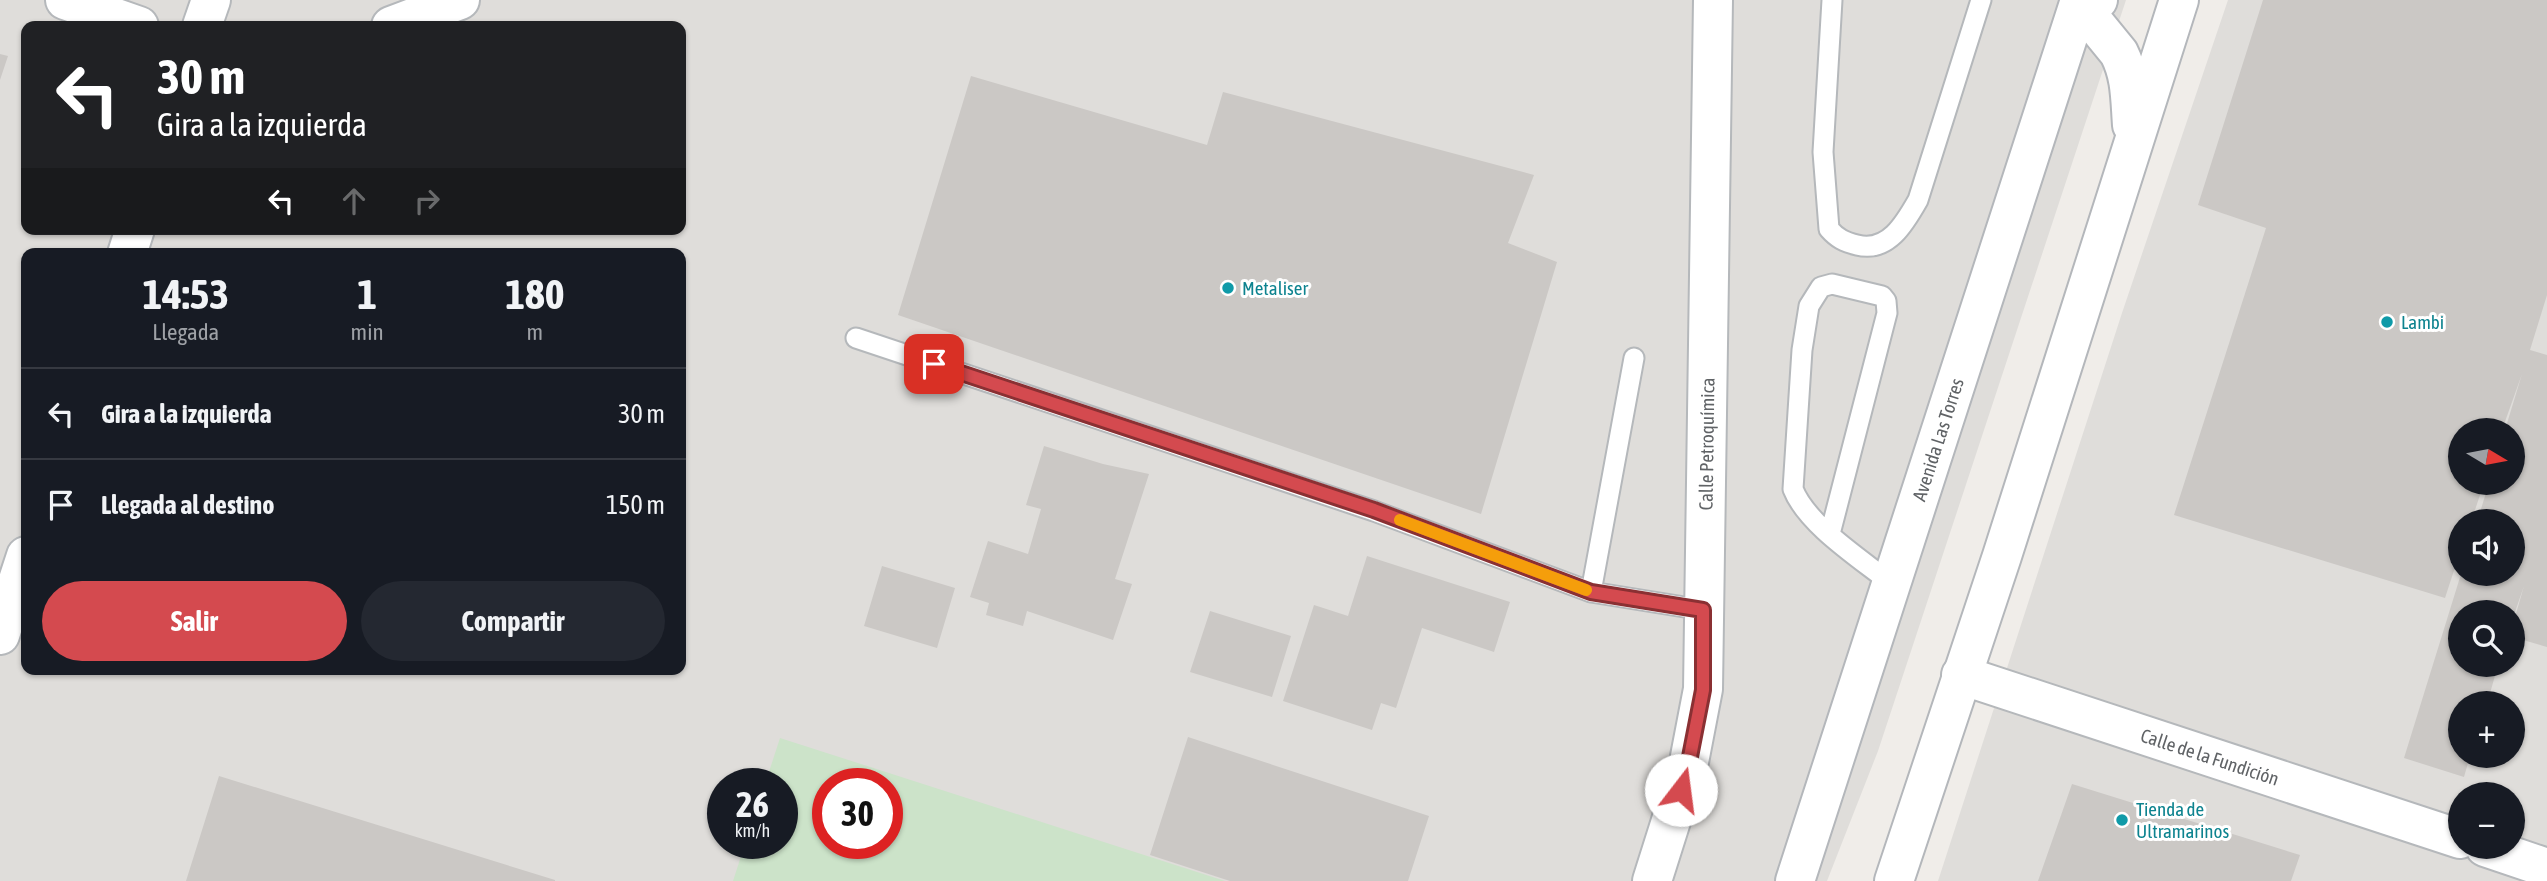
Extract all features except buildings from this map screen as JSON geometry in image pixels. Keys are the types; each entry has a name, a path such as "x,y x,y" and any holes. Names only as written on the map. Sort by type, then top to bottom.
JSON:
{"main road":[{"path":"65,0 125,21"},
{"path":"204,21 211,0"},
{"path":"404,21 460,0"},
{"name":"Calle Petroquímica","path":"1652,881 1688,767 1703,690 1713,0"},
{"path":"1894,881 2006,543 2179,0"},
{"path":"2080,1 2123,62 2130,82 2133,141"},
{"name":"Avenida Las Torres","path":"1795,881 2080,1"},
{"path":"0,635 21,571"},
{"name":"Calle de la Fundición","path":"1961,675 2448,835"},
{"path":"2522,859 2547,867"}],"lane":[{"path":"1832,0 1824,152 1829,229 1837,238 1863,247 1879,246 1891,237 1905,224 1918,200 1981,0"},
{"path":"1830,534 1887,313 1886,301 1882,296 1832,284 1821,288 1809,306 1802,349 1793,489 1806,513 1830,534 1892,584"},
{"path":"856,338 1374,510 1591,592 1703,610"},
{"path":"1591,592 1634,358"}],"shaded area":[{"path":"0,0 2126,0 1878,751 1827,881 0,881"},
{"path":"2228,0 2547,0 2547,881 1938,881 2122,313"}],"green space":[{"path":"780,738 873,768 812,768 812,859 903,859 903,778 1225,881 733,881 740,859 798,859 798,768 770,768"}],"slow traffic":[{"path":"1400,520 1586,590"}],"place":[{"name":"Metaliser","path":"1228,288"},
{"name":"Lambi","path":"2387,322"},
{"name":"Tienda de Ultramarinos","path":"2122,820"}],"route":[{"path":"934,364 1374,510 1591,592 1703,610 1703,690 1681,790"}]}
